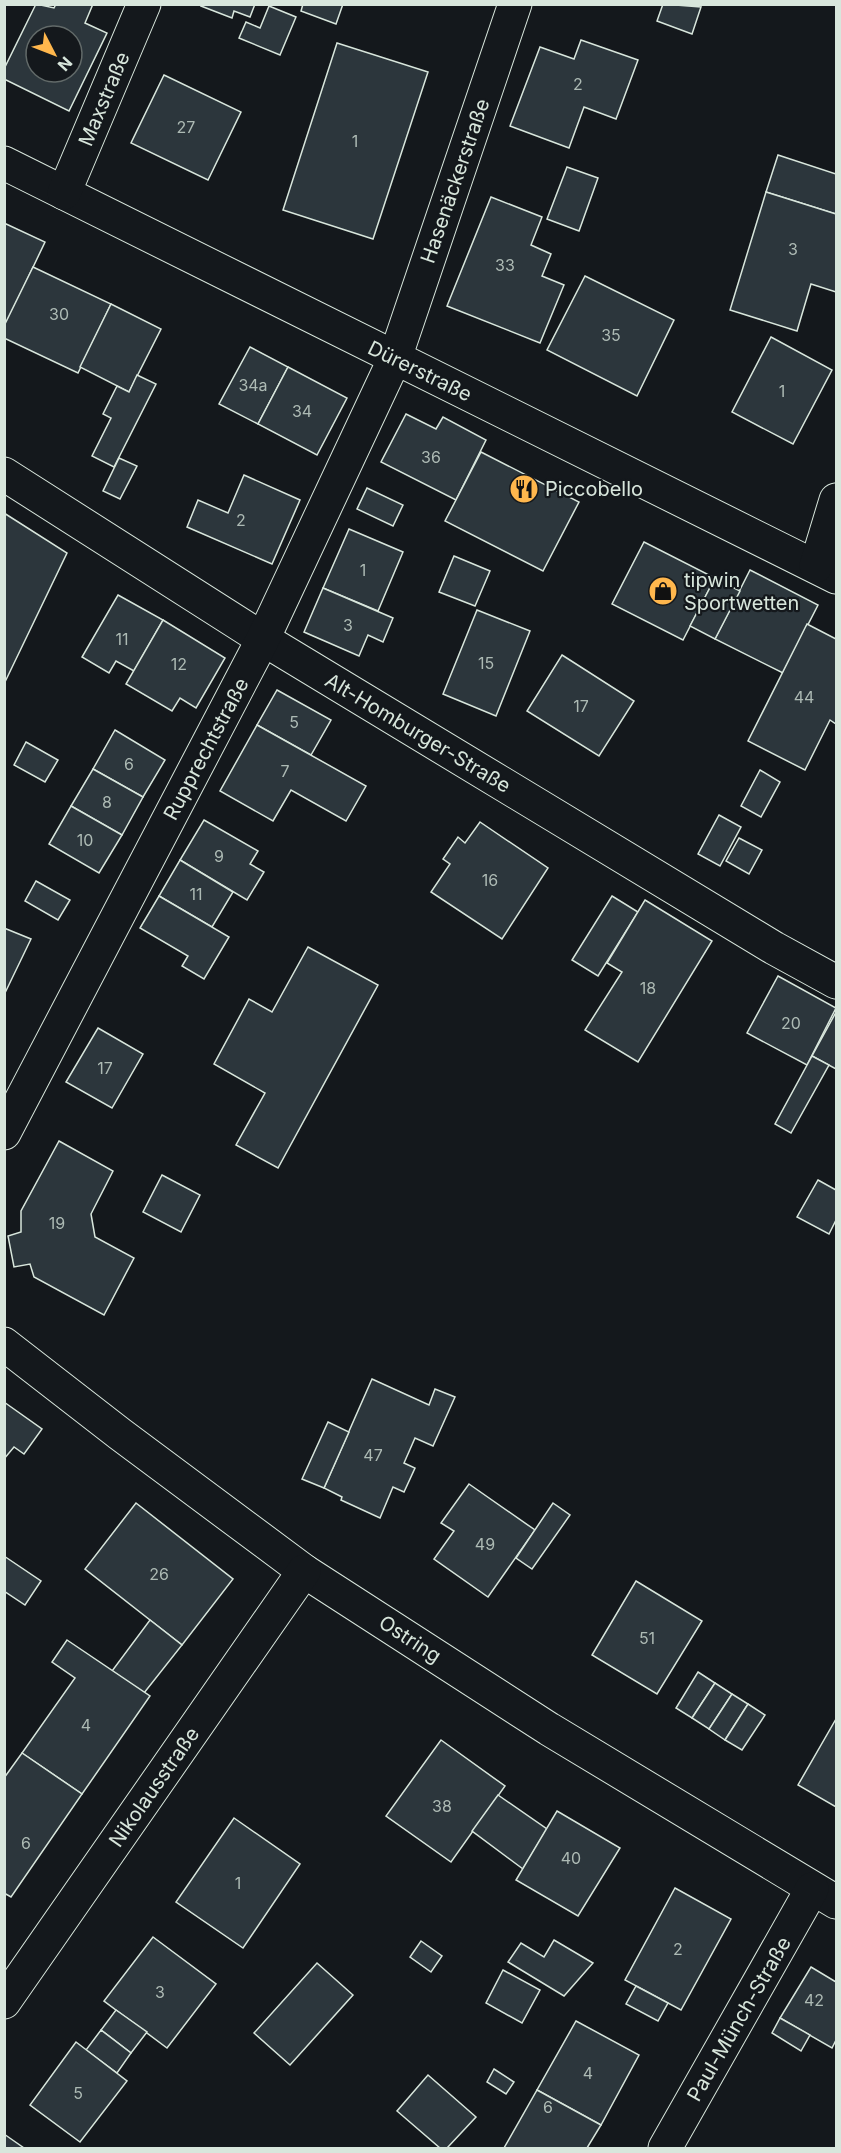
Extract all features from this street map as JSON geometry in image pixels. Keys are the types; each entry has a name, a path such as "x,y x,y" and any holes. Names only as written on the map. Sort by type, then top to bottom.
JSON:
{"street":[{"name":"Maxstraße","path":"64,193 144,4"},
{"name":"Hasenäckerstraße","path":"395,358 515,4"},
{"name":"Dürerstraße","path":"4,163 826,572"},
{"name":"Rupprechtstraße","path":"4,1133 263,639 395,358"},
{"name":"Alt-Homburger-Straße","path":"4,474 263,639 774,948 837,982"},
{"path":"826,572 837,500"},
{"name":"Ostring","path":"4,1344 304,1571 549,1729 825,1895"},
{"name":"Nikolausstraße","path":"4,2002 304,1571"},
{"name":"Paul-Münch-Straße","path":"665,2148 825,1895"}],"building":[{"path":"36,4 54,8 56,4 93,4 85,23 107,33 84,80 84,24 26,24"},
{"path":"202,4 255,4 250,17 234,11 232,18 201,6"},
{"path":"303,4 343,4 336,24 301,11"},
{"path":"663,4 701,7 692,34 657,21"},
{"path":"269,6 296,17 280,55 239,38 246,22 260,28"},
{"path":"24,28 24,84 82,84 69,111 4,79 4,69"},
{"path":"581,40 638,60 616,119 584,107 569,148 510,126 540,47 574,59"},
{"path":"337,43 428,72 373,239 283,210"},
{"path":"164,75 241,112 208,180 131,143"},
{"path":"778,155 836,174 836,214 766,192"},
{"path":"567,167 598,178 579,231 547,219"},
{"path":"766,192 836,214 836,292 811,284 797,331 730,310"},
{"path":"491,197 542,217 531,245 551,254 542,276 564,285 540,343 447,306"},
{"path":"4,223 45,242 6,324 4,323"},
{"path":"33,267 111,304 78,373 4,338 4,326"},
{"path":"585,276 674,320 637,396 547,350"},
{"path":"111,304 161,329 129,392 80,367"},
{"path":"771,337 832,370 793,444 732,412"},
{"path":"250,347 288,367 258,424 219,404"},
{"path":"288,367 347,398 317,455 258,424"},
{"path":"137,375 156,384 114,467 92,456 111,418 103,414 117,386 129,392"},
{"path":"406,414 436,429 443,417 486,440 456,500 381,462"},
{"path":"481,452 579,502 543,571 445,521"},
{"path":"119,458 137,466 120,499 103,491"},
{"path":"244,475 300,500 272,564 187,527 198,500 228,513"},
{"path":"367,488 403,505 393,526 357,509"},
{"path":"4,513 67,553 4,684"},
{"path":"349,529 403,552 378,611 323,588"},
{"name":"tipwin Sportwetten","path":"644,542 715,578 683,640 612,604"},
{"path":"454,556 490,571 475,606 439,592"},
{"path":"750,570 818,605 783,673 715,639"},
{"path":"715,578 740,591 715,639 690,626"},
{"path":"323,588 393,618 383,642 368,635 359,656 304,632"},
{"path":"118,595 163,620 134,671 116,661 109,673 82,657"},
{"path":"477,610 530,631 496,716 443,694"},
{"path":"163,620 225,658 196,708 180,698 172,711 126,684"},
{"path":"807,624 836,639 836,724 830,720 805,770 748,741"},
{"path":"562,655 634,701 599,756 527,711"},
{"path":"277,690 331,720 311,755 257,725"},
{"path":"257,725 366,786 346,821 291,790 273,821 220,791"},
{"path":"115,730 165,760 143,797 93,769"},
{"path":"26,742 58,760 45,782 14,765"},
{"path":"93,769 143,797 122,835 71,806"},
{"path":"760,770 780,782 761,817 741,806"},
{"path":"71,806 122,835 99,873 49,844"},
{"path":"719,815 741,827 720,866 698,854"},
{"path":"204,820 258,851 250,864 264,872 247,900 180,860"},
{"path":"480,822 548,868 502,939 431,892 450,864 443,859 458,837 465,843"},
{"path":"739,838 762,850 749,874 726,861"},
{"path":"180,860 233,892 212,927 159,896"},
{"path":"36,881 70,900 58,920 25,901"},
{"path":"159,896 229,937 204,979 182,966 188,956 140,928"},
{"path":"612,896 638,912 598,976 572,960"},
{"path":"645,900 712,941 638,1062 585,1030 622,972 607,963"},
{"path":"4,928 31,939 4,995"},
{"path":"308,947 378,985 278,1168 236,1145 265,1093 214,1064 249,999 272,1012"},
{"path":"778,976 836,1008 807,1065 747,1033"},
{"path":"836,1015 836,1069 812,1056"},
{"path":"98,1028 143,1054 112,1108 66,1082"},
{"path":"812,1056 829,1065 791,1133 775,1124"},
{"path":"59,1141 113,1171 91,1214 95,1237 134,1258 104,1315 34,1277 30,1264 14,1267 8,1236 21,1232 21,1211"},
{"path":"162,1175 200,1195 181,1232 143,1212"},
{"path":"818,1180 836,1190 836,1220 829,1234 797,1217"},
{"path":"372,1379 429,1405 435,1389 455,1397 433,1446 415,1438 404,1463 415,1468 404,1492 393,1487 380,1518 341,1500 342,1497 324,1488"},
{"path":"4,1402 42,1429 24,1454 14,1447 4,1459"},
{"path":"328,1422 349,1432 324,1488 302,1479"},
{"path":"469,1484 535,1530 488,1597 434,1559 454,1531 441,1523"},
{"path":"136,1503 233,1579 182,1645 85,1569"},
{"path":"553,1503 570,1515 532,1569 516,1558"},
{"path":"4,1556 41,1581 25,1605 4,1591"},
{"path":"636,1581 702,1621 657,1694 592,1655"},
{"path":"150,1620 182,1645 144,1693 112,1671"},
{"path":"67,1640 150,1696 82,1794 22,1753 75,1678 52,1662"},
{"path":"698,1672 715,1683 692,1718 676,1708"},
{"path":"715,1683 732,1694 709,1729 692,1718"},
{"path":"732,1694 748,1704 725,1740 709,1729"},
{"path":"748,1704 765,1715 742,1750 725,1740"},
{"path":"836,1719 836,1807 798,1785"},
{"path":"441,1740 505,1786 451,1862 386,1816"},
{"path":"22,1753 82,1794 11,1897 4,1893 4,1778"},
{"path":"498,1795 547,1829 523,1869 472,1831"},
{"path":"557,1811 620,1848 578,1916 516,1880"},
{"path":"234,1818 300,1864 243,1948 176,1902"},
{"path":"675,1888 731,1919 681,2010 625,1980"},
{"path":"153,1937 216,1984 167,2048 104,2001"},
{"path":"554,1940 593,1963 564,1996 508,1962 521,1943 544,1957"},
{"path":"421,1941 442,1956 431,1972 410,1957"},
{"path":"317,1963 353,1995 290,2065 254,2033"},
{"path":"811,1967 836,1982 836,2040 832,2048 780,2018"},
{"path":"503,1970 540,1990 522,2023 486,2003"},
{"path":"636,1986 668,2003 658,2021 626,2004"},
{"path":"116,2010 147,2032 131,2053 101,2030"},
{"path":"780,2018 810,2035 801,2051 772,2033"},
{"path":"576,2021 639,2055 601,2125 537,2090"},
{"path":"101,2030 131,2053 117,2073 86,2050"},
{"path":"76,2042 127,2081 80,2142 30,2105"},
{"path":"494,2069 514,2082 506,2094 487,2082"},
{"path":"428,2075 476,2117 447,2148 440,2148 397,2111"},
{"path":"537,2090 601,2125 587,2148 504,2148"},
{"path":"4,2134 24,2148 4,2148"}],"place":[{"name":"Piccobello","path":"524,489"},
{"name":"tipwin Sportwetten","path":"663,591"}]}
